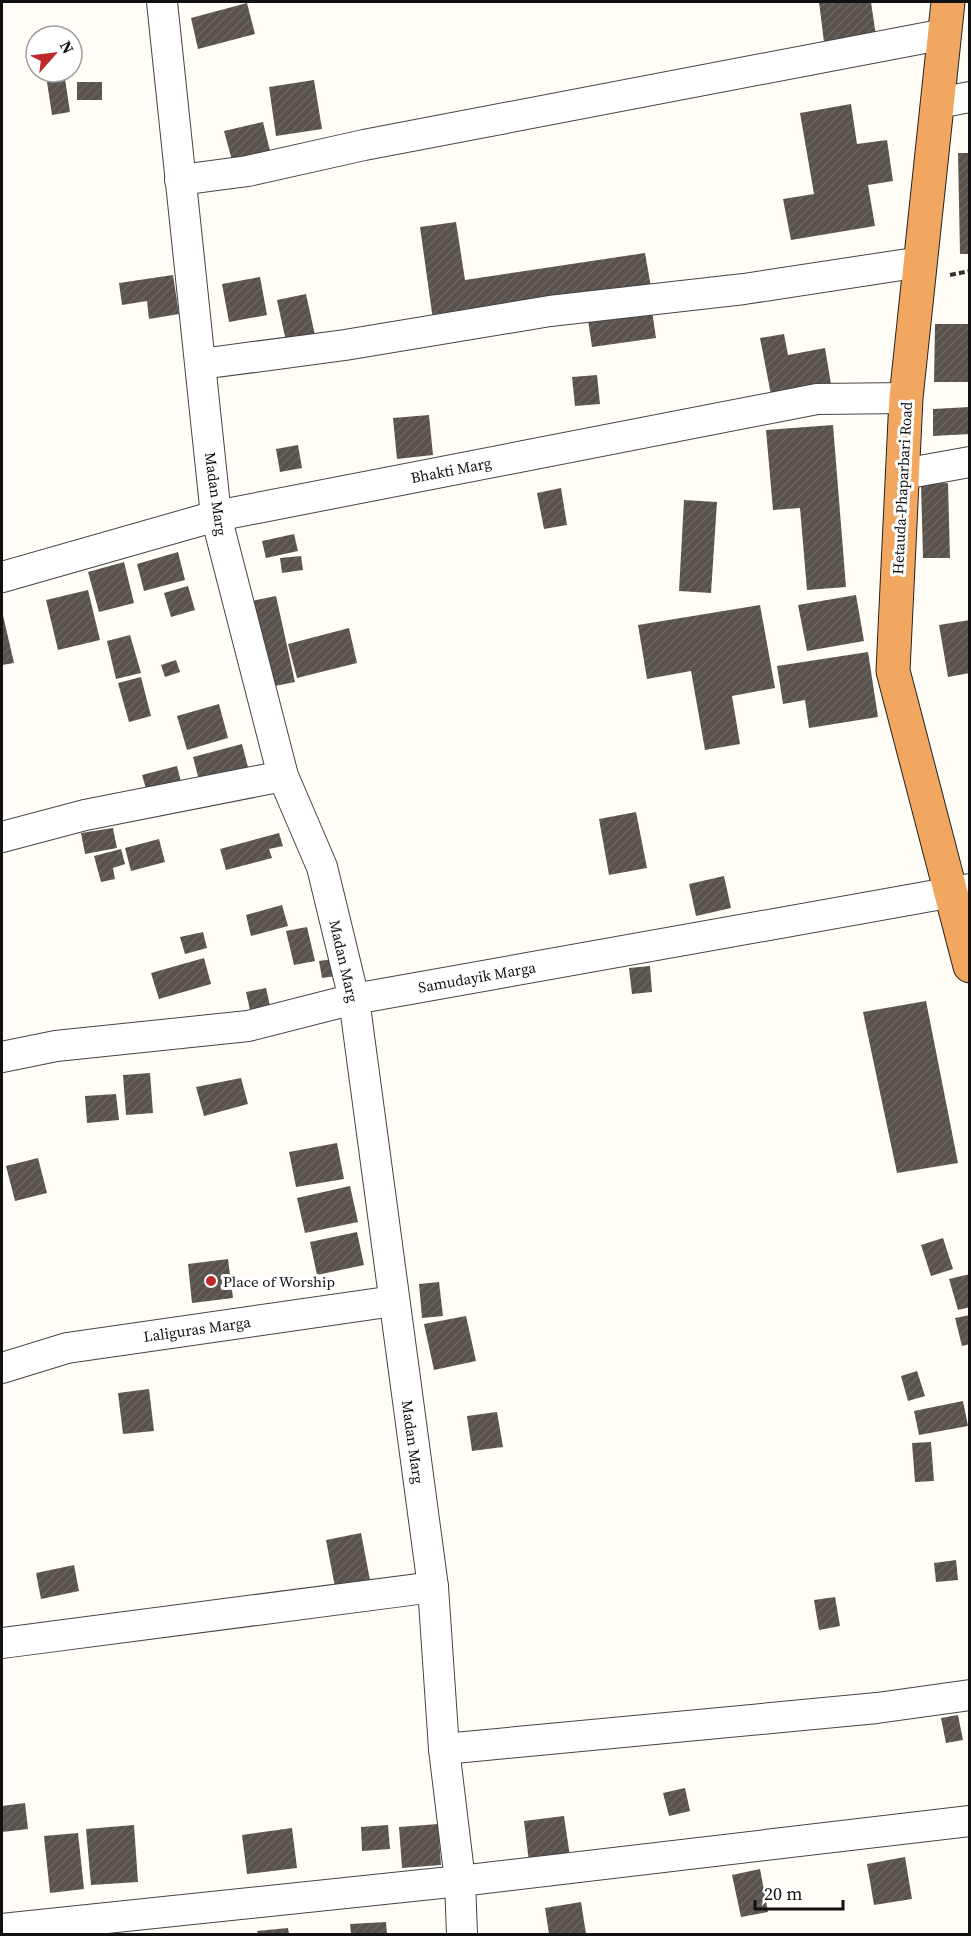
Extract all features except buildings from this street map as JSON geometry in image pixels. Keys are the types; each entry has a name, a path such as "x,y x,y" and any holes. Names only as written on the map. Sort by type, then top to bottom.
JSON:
{"highway":[{"name":"Hetauda-Phaparbari Road","path":"948,2 906,398 894,671 961,891 969,966"}],"street":[{"name":"Madan Marg","path":"162,2 216,516 283,776 322,867 354,999 433,1587 444,1749 460,1881 462,1935"},
{"path":"180,180 248,171 364,145 945,34"},
{"path":"938,104 969,97"},
{"path":"201,364 345,345 550,311 744,289 921,262"},
{"name":"Bhakti Marg","path":"2,577 216,516 817,399 906,398"},
{"path":"903,474 969,462"},
{"path":"2,837 85,815 283,776"},
{"name":"Samudayik Marga","path":"2,1057 57,1047 248,1026 354,999 961,891"},
{"name":"Laliguras Marga","path":"2,1368 67,1348 394,1301"},
{"path":"2,1643 433,1587"},
{"path":"444,1749 877,1707 969,1695"},
{"path":"2,1929 460,1881 969,1821"}],"place":[{"name":"Place of Worship","path":"211,1281"}]}
